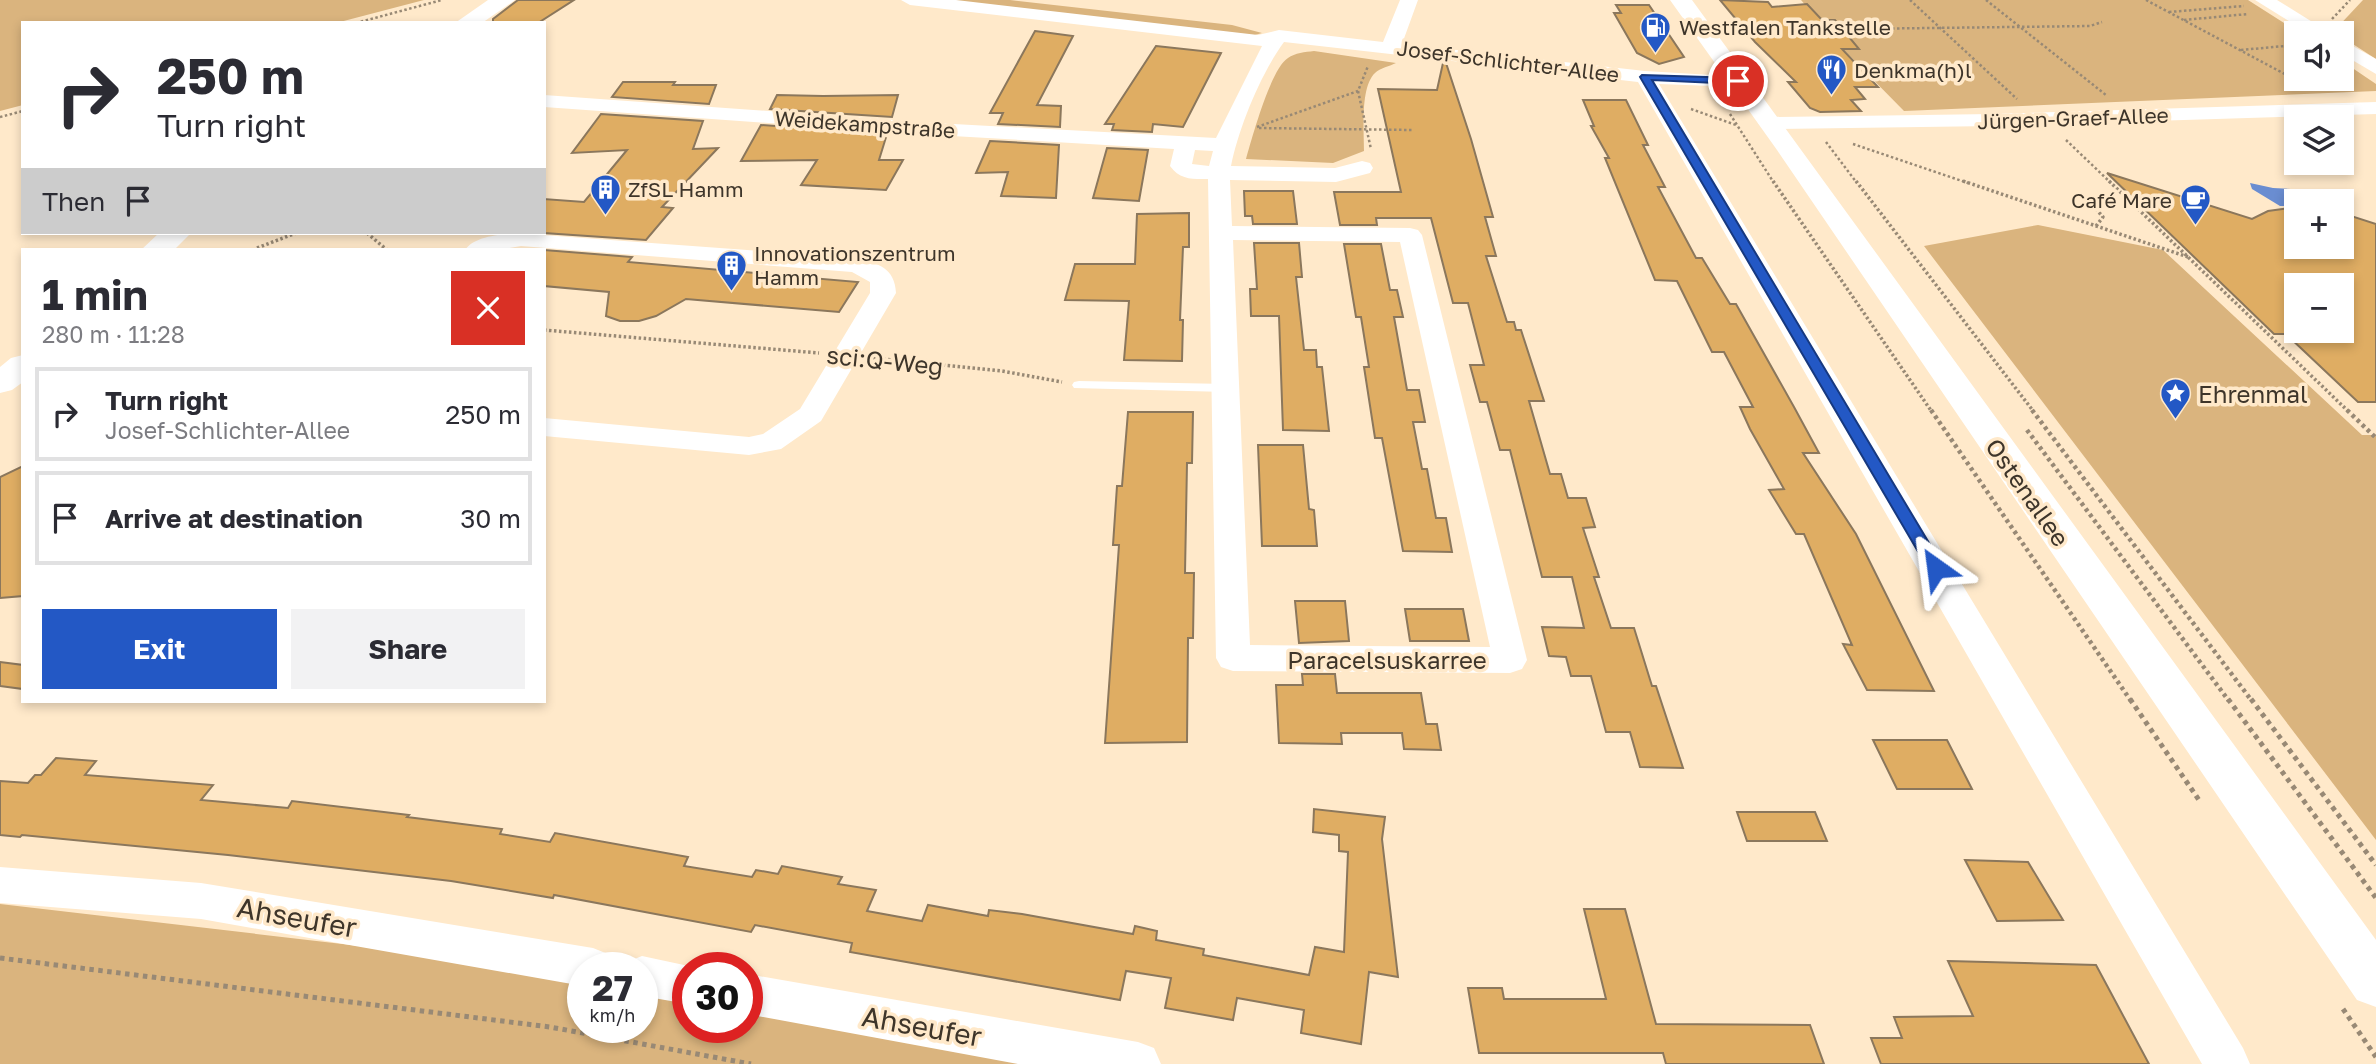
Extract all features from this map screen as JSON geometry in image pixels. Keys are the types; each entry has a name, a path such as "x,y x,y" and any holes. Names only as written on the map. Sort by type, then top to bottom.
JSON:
{"main road":[{"path":"469,21 504,0"},
{"name":"Ostenallee","path":"1681,0 2376,983"},
{"path":"158,248 174,235"},
{"path":"0,383 21,367"}],"street":[{"name":"Josef-Schlichter-Allee","path":"910,0 1258,41 1279,36 1652,87 1738,81"},
{"name":"Josef-Schlichter-Allee","path":"1041,0 1256,26 1269,29 1279,36"},
{"path":"1382,51 1409,0"},
{"path":"2257,6 2290,7 2307,21"},
{"name":"Paracelsuskarree","path":"1222,233 1410,235 1510,660 1233,658 1219,177 1225,145 1265,55 1279,36"},
{"path":"2354,54 2376,68"},
{"path":"1652,87 2227,1064"},
{"name":"Weidekampstraße","path":"546,101 880,125 1225,145"},
{"name":"Jürgen-Graef-Allee","path":"1769,123 1952,121 2376,108"},
{"path":"1186,143 1181,166 1183,170 1219,177 1336,175 1362,168"},
{"path":"482,248 521,239 856,265 872,271 883,280 883,293 811,415 771,442 749,446 546,427"},
{"name":"Ahseufer","path":"0,885 201,901 567,964"},
{"name":"Ahseufer","path":"763,998 1138,1064"}],"lane":[{"path":"1079,385 1226,388"}],"path":[{"path":"363,21 442,0"},
{"path":"1910,0 2018,100"},
{"path":"1986,0 2108,97"},
{"path":"2146,0 2284,73"},
{"path":"2169,12 2257,6"},
{"path":"2183,20 2257,6"},
{"path":"1852,29 2090,26 2102,22"},
{"path":"2240,50 2284,46"},
{"path":"1382,51 1358,91 1254,128 1412,130"},
{"path":"1652,87 1737,125 1772,180 2203,807"},
{"path":"1358,91 1372,151 1362,168"},
{"path":"0,117 21,112"},
{"path":"2060,134 2376,438"},
{"path":"2188,257 1854,145 1829,145 2376,865"},
{"path":"2096,226 2103,216 2098,211"},
{"path":"257,248 291,235"},
{"path":"370,235 385,248"},
{"name":"sci:Q-Weg","path":"546,330 1002,371 1079,385"},
{"path":"2026,428 2376,898"},
{"path":"0,958 550,1027 751,1064"},
{"path":"2337,1000 2376,1057"}],"shaded area":[{"path":"0,0 424,0 344,21 21,21 21,106 0,111"},
{"path":"933,0 1010,0 1232,25 1262,33 1251,36"},
{"path":"1801,0 2248,0 2284,23 2284,91 2354,91 2354,69 2376,84 2376,91 1904,111 1844,50"},
{"path":"2363,0 2376,0 2376,59 2354,45 2354,21 2343,21"},
{"path":"1314,51 1396,63 1375,73 1367,88 1364,151 1333,163 1246,159 1275,75 1288,58"},
{"path":"2038,225 2163,250 2362,435 2376,435 2376,840 1924,246"},
{"path":"0,904 567,970 567,1043 658,1043 658,981 672,982 672,1043 763,1043 763,998 1084,1064 0,1064"}],"water":[{"path":"2250,183 2290,189 2284,189 2284,206 2280,206 2252,189"}],"building":[{"path":"518,0 574,0 541,21 493,19"},
{"path":"1720,0 1768,2 1772,7 1807,4 1822,20 1835,20 1859,49 1842,49 1878,87 1855,87 1865,99 1851,100 1861,111 1820,112 1810,108 1788,82 1796,82 1755,42"},
{"path":"1616,5 1649,5 1684,57 1659,64 1637,53 1614,13 1621,13"},
{"path":"1035,31 1073,36 1037,105 1061,106 1060,127 998,124 1003,113 990,113"},
{"path":"1156,46 1221,53 1183,127 1153,124 1152,132 1112,130 1114,124 1105,124"},
{"path":"1443,63 1446,63 1471,139 1493,217 1485,217 1496,256 1486,256 1507,322 1514,322 1516,330 1521,330 1544,401 1529,401 1550,474 1561,474 1568,498 1586,498 1595,527 1583,528 1599,577 1594,577 1611,628 1634,628 1652,686 1656,686 1683,768 1640,767 1630,732 1606,732 1591,676 1571,676 1566,657 1549,656 1542,627 1584,628 1572,577 1542,577 1510,450 1500,450 1487,402 1480,402 1470,365 1484,365 1468,303 1453,303 1431,218 1376,218 1377,225 1340,225 1334,192 1401,192 1378,89 1437,90"},
{"path":"623,82 716,85 709,104 612,97"},
{"path":"777,95 898,95 892,117 770,109"},
{"path":"1583,100 1626,100 1648,145 1643,145 1665,187 1658,187 1696,258 1702,258 1730,304 1736,304 1794,407 1819,453 1803,453 1856,534 1934,691 1867,690 1843,644 1852,645 1804,534 1796,534 1769,490 1784,489 1740,407 1753,407 1724,352 1712,352 1677,281 1655,280 1605,158 1609,158 1591,126 1594,126"},
{"path":"601,114 703,121 693,149 718,148 662,207 673,208 646,240 546,233 546,199 584,202 627,150 572,153"},
{"path":"761,125 887,134 879,160 903,160 886,190 801,185 817,160 741,161"},
{"path":"990,141 1059,145 1056,198 1001,196 1008,172 976,173"},
{"path":"1107,148 1148,150 1139,201 1093,198"},
{"path":"2107,173 2252,219 2268,211 2284,209 2284,259 2354,259 2354,217 2376,224 2376,402 2358,402 2296,343 2354,343 2354,273 2284,273 2284,334 2274,334"},
{"path":"1244,191 1293,191 1297,224 1253,224 1252,216 1245,216"},
{"path":"1189,213 1189,247 1183,247 1180,320 1183,320 1182,361 1124,360 1129,301 1065,300 1075,264 1135,264 1137,214"},
{"path":"1254,243 1299,243 1302,277 1296,277 1304,350 1316,350 1317,367 1322,367 1329,431 1283,430 1279,316 1251,316 1250,289 1257,289"},
{"path":"1344,244 1381,244 1390,290 1397,290 1403,317 1394,317 1407,390 1419,390 1425,422 1413,422 1422,469 1427,469 1436,518 1446,518 1452,552 1403,551 1382,438 1375,438 1364,367 1369,367 1361,317 1356,317"},
{"name":"Innovationszentrum Hamm","path":"546,250 632,257 628,262 858,282 839,312 686,299 656,316 639,321 620,321 606,316 609,292 546,286"},
{"path":"1128,412 1193,412 1192,463 1187,463 1185,573 1194,573 1193,638 1188,638 1187,742 1105,743 1119,545 1113,545 1117,486 1122,486"},
{"path":"1258,445 1303,445 1309,509 1314,510 1317,546 1262,546"},
{"path":"21,467 21,596 0,598 0,477"},
{"path":"1295,601 1345,601 1349,641 1299,643"},
{"path":"1405,609 1463,609 1469,641 1410,641"},
{"path":"0,662 21,665 21,689 0,686"},
{"path":"1302,674 1335,674 1337,693 1421,693 1426,724 1437,724 1441,750 1404,749 1402,733 1341,733 1342,744 1279,743 1276,685 1303,685"},
{"path":"1873,740 1947,740 1972,789 1897,789"},
{"path":"56,758 96,761 85,775 213,785 201,800 288,808 292,801 409,815 407,817 502,829 500,834 550,842 555,833 688,857 684,866 752,877 756,870 778,874 782,866 842,877 838,884 876,890 867,911 922,921 928,905 988,916 989,910 1022,914 1133,934 1135,926 1157,931 1156,940 1204,949 1203,955 1309,975 1315,947 1344,952 1348,852 1339,851 1339,835 1313,832 1314,809 1385,817 1382,839 1398,977 1369,972 1361,1044 1301,1033 1304,1010 1237,998 1233,1020 1165,1008 1171,978 1126,971 1120,1000 850,952 852,943 755,925 751,932 554,895 553,898 451,881 228,855 0,835 0,781 28,783 35,775 41,775"},
{"path":"1737,812 1815,812 1827,841 1747,841"},
{"path":"1965,860 2028,862 2063,920 1997,921"},
{"path":"1584,909 1625,909 1656,1024 1810,1025 1824,1064 1666,1064 1663,1053 1479,1053 1468,988 1502,988 1504,999 1606,999"},
{"path":"1948,961 2096,965 2149,1064 1881,1064 1871,1038 1902,1038 1894,1017 1973,1016"}],"place":[{"name":"Westfalen Tankstelle","path":"1656,54"},
{"name":"Denkma(h)l","path":"1831,97"},
{"name":"ZfSL Hamm","path":"605,216"},
{"name":"Café Mare","path":"2195,227"},
{"name":"Innovationszentrum Hamm","path":"731,292"},
{"name":"Ehrenmal","path":"2175,420"}],"route":[{"path":"1738,81 1645,77 1936,568"}]}
